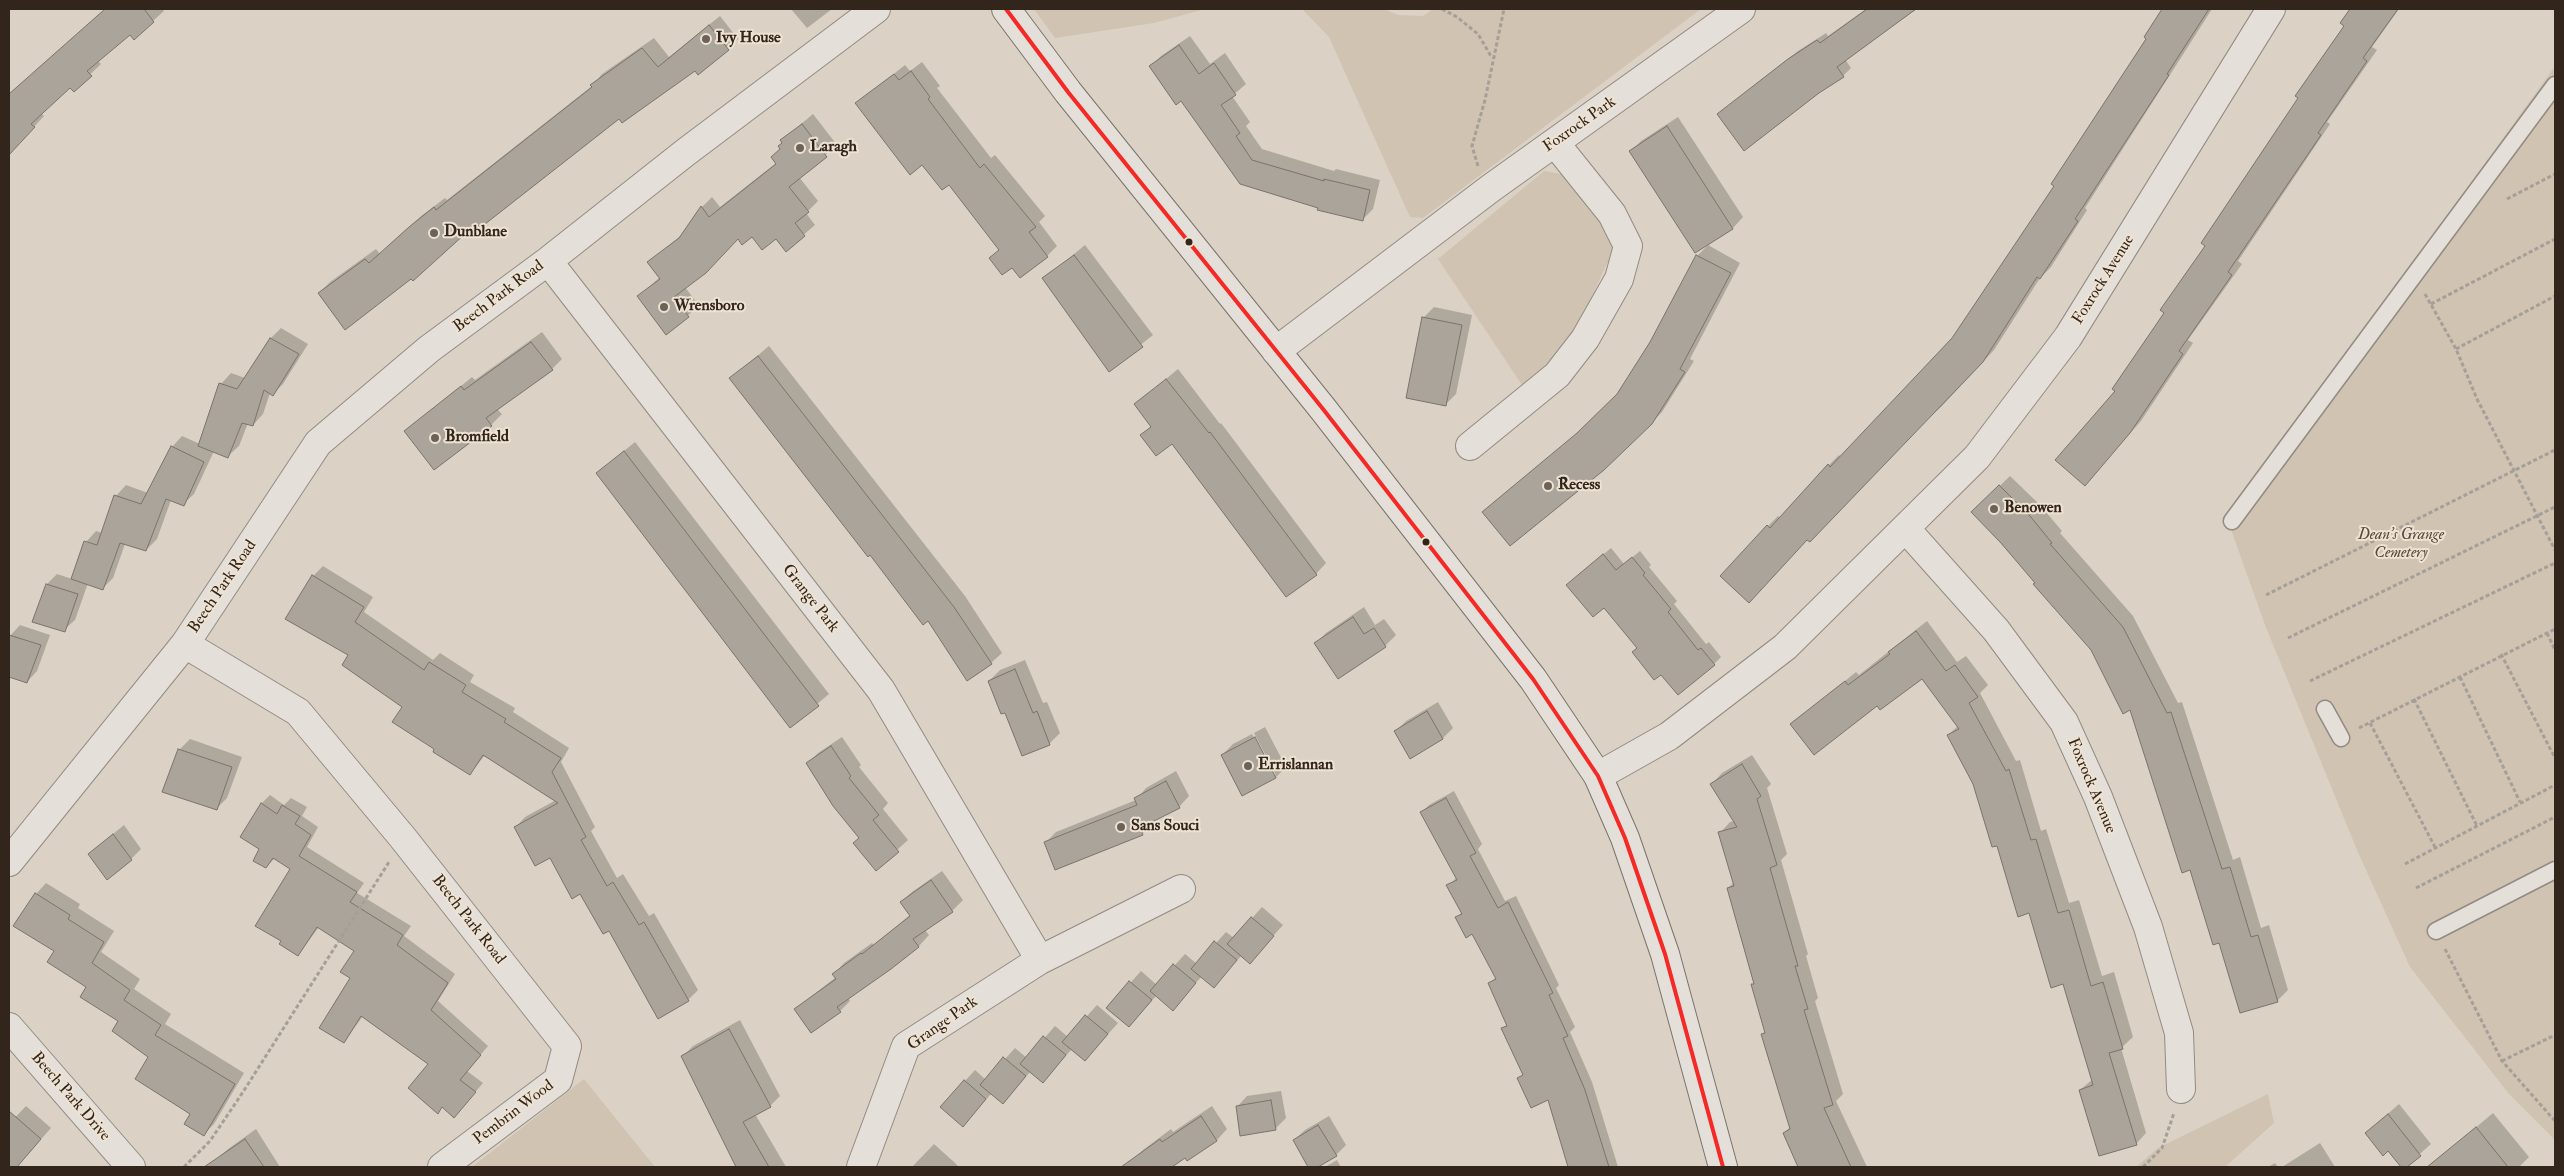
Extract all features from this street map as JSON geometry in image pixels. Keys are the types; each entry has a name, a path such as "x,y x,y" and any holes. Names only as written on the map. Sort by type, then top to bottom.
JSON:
{"street":[{"name":"Beech Park Road","path":"9,862 185,644 318,443 429,349 548,261 686,152 876,9"},
{"path":"1006,9 1068,92 1276,351 1533,679 1598,776 1625,838 1665,954 1723,1167"},
{"name":"Foxrock Avenue","path":"1598,776 1669,736 1785,647 1977,458 2068,337 2271,9"},
{"name":"Foxrock Park","path":"1276,351 1492,188 1555,144 1733,11"},
{"path":"1470,446 1557,375 1586,339 1619,279 1628,246 1612,214 1555,144"},
{"name":"Grange Park","path":"548,261 881,690 1040,960"},
{"name":"Foxrock Avenue","path":"1906,529 1996,630 2064,722 2098,796 2148,927 2179,1033 2181,1089"},
{"name":"Beech Park Road","path":"185,644 298,712 403,838 567,1046"},
{"name":"Grange Park","path":"862,1167 906,1046 1040,960 1181,889"},
{"name":"Beech Park Drive","path":"9,1027 132,1167"},
{"name":"Pembrin Wood","path":"442,1167 558,1080 567,1046"}],"lane":[{"path":"2232,521 2555,85"},
{"path":"2325,709 2340,738"},
{"path":"2436,930 2555,870"}],"path":[{"path":"1442,9 1457,17 1478,34 1492,59"},
{"path":"1492,188 1476,162 1472,146 1485,100 1492,59 1504,9"},
{"path":"2507,199 2555,174"},
{"path":"2431,304 2555,239"},
{"path":"2415,276 2456,349 2478,399 2516,470 2555,550"},
{"path":"2456,349 2555,296"},
{"path":"2266,595 2555,450"},
{"path":"2288,638 2555,507"},
{"path":"2310,680 2555,563"},
{"path":"2340,738 2555,628"},
{"path":"2546,633 2555,650"},
{"path":"2501,654 2555,758"},
{"path":"2460,677 2520,802"},
{"path":"2414,699 2477,826"},
{"path":"2370,722 2436,849"},
{"path":"2405,864 2555,785"},
{"path":"2416,888 2555,818"},
{"path":"184,1167 210,1141 243,1092 403,838"},
{"path":"2436,930 2502,1061 2555,1121"},
{"path":"2502,1061 2555,1035"},
{"path":"2143,1167 2162,1148 2181,1089"}],"green space":[{"path":"1034,9 1205,9 1154,23 1055,38"},
{"path":"1302,9 1384,9 1398,15 1423,16 1433,9 1701,9 1423,218 1410,217 1329,37"},
{"name":"Dean's Grange Cemetery","path":"2555,66 2555,1140 2509,1094 2410,967 2357,850 2265,625 2228,521"},
{"path":"1544,171 1567,175 1615,234 1616,265 1607,263 1586,310 1579,339 1522,385 1438,259"},
{"path":"584,1079 655,1167 472,1167"},
{"path":"2268,1094 2274,1123 2225,1167 2136,1167 2158,1148"}],"building":[{"path":"105,9 144,9 154,22 134,40 130,35 87,71 92,76 74,92 70,88 31,124 35,127 9,155 9,94"},
{"path":"1867,9 1916,9 1837,67 1844,77 1819,93 1744,151 1717,114 1788,59 1817,40 1820,43"},
{"path":"2162,9 2209,9 2167,74 2169,75 2075,219 2078,221 2040,279 2037,277 1983,362 1810,542 1807,540 1749,603 1720,576 1767,525 1770,528 1828,464 1830,467 1952,338 2054,186 2051,184 2146,39 2144,37"},
{"path":"2350,9 2398,9 2363,58 2367,61 2318,133 2321,135 2228,272 2232,275 2179,351 2183,354 2130,433 2085,486 2055,460 2115,391 2112,389 2164,313 2160,310 2205,246 2201,243 2298,98 2295,96 2344,26 2340,23"},
{"path":"709,25 729,50 698,75 695,71 622,123 619,119 480,228 477,223 413,281 411,279 345,330 318,293 365,259 369,263 434,207 436,210 592,87 590,85 642,48 658,67"},
{"path":"1179,45 1199,74 1214,63 1236,95 1221,105 1240,133 1236,136 1252,160 1324,181 1324,179 1370,190 1363,221 1317,210 1318,208 1240,184 1181,101 1176,105 1149,66"},
{"path":"911,71 930,97 928,99 980,168 984,164 1036,227 1029,232 1048,257 1020,278 1012,268 1002,275 989,258 999,250 949,185 942,190 922,165 910,175 855,103 894,74 899,80"},
{"path":"802,124 827,157 789,187 809,212 795,223 805,236 786,252 776,239 762,250 752,237 742,245 738,239 706,273 674,297 689,317 666,335 637,296 660,279 647,262 679,238 701,206 709,217 776,164 771,157 780,149 778,146 782,143 780,140"},
{"path":"1667,126 1733,229 1695,253 1629,151"},
{"path":"1074,255 1143,347 1109,372 1042,278"},
{"path":"1696,255 1731,273 1680,369 1685,372 1652,424 1604,470 1510,546 1482,512 1577,433 1617,394 1650,342"},
{"path":"1422,317 1462,325 1446,406 1406,398"},
{"path":"270,338 299,354 273,396 264,390 253,426 242,423 228,458 198,446 219,383 237,389"},
{"path":"531,342 553,370 486,418 492,426 434,470 404,431 461,386 464,390"},
{"path":"758,356 954,607 992,664 967,681 928,621 923,625 870,555 868,557 729,378"},
{"path":"1166,379 1210,432 1317,575 1286,597 1172,444 1156,456 1140,435 1151,427 1134,404"},
{"path":"171,446 204,462 184,506 166,499 146,551 120,543 103,590 71,579 84,541 97,545 114,495 141,504"},
{"path":"624,451 819,706 790,728 596,473"},
{"path":"1999,485 2030,516 2052,543 2050,544 2123,627 2167,713 2171,712 2222,869 2230,867 2251,937 2258,935 2278,1002 2240,1013 2219,943 2213,945 2190,870 2182,873 2130,710 2123,714 2091,650 2033,584 2035,583 2001,543 1971,512"},
{"path":"1603,554 1616,570 1632,557 1645,573 1643,575 1671,609 1668,612 1698,650 1701,648 1715,665 1678,695 1661,675 1654,680 1632,652 1637,648 1604,608 1593,617 1566,585"},
{"path":"312,575 364,607 355,622 424,670 429,662 466,685 462,692 506,719 504,722 561,758 552,772 586,837 581,840 607,886 613,882 639,925 644,922 689,1001 658,1019 609,931 603,934 580,894 572,899 550,858 535,866 514,827 558,803 483,755 470,775 433,752 434,749 392,722 402,707 342,665 348,655 285,619"},
{"path":"46,584 78,594 65,632 32,622"},
{"path":"1353,617 1364,634 1374,628 1386,647 1338,679 1314,643"},
{"path":"1916,631 1946,671 1955,665 1978,697 1969,703 2006,771 2009,769 2031,840 2036,839 2058,913 2069,910 2091,986 2103,982 2123,1049 2109,1053 2137,1145 2099,1156 2079,1090 2093,1085 2063,984 2051,988 2029,913 2018,917 1997,846 1992,847 1973,784 1947,735 1959,729 1922,679 1880,710 1877,706 1814,755 1790,724 1845,681 1848,685 1890,654 1888,652"},
{"path":"9,635 41,645 27,683 9,677"},
{"path":"1015,669 1033,713 1037,711 1050,745 1022,756 1005,713 1001,714 988,681"},
{"path":"1427,711 1443,739 1410,759 1394,731"},
{"name":"Errislannan","path":"1255,737 1276,778 1242,796 1221,755"},
{"path":"831,746 851,776 849,778 879,815 873,820 899,852 876,871 853,843 859,838 833,806 806,763"},
{"path":"178,749 232,767 217,810 162,792"},
{"path":"1742,764 1761,796 1757,799 1777,865 1770,868 1798,966 1795,966 1808,1009 1804,1010 1833,1105 1824,1108 1851,1167 1798,1167 1783,1133 1790,1129 1761,1034 1765,1033 1751,984 1754,984 1727,888 1734,886 1718,832 1737,827 1710,784"},
{"path":"1166,781 1180,808 1140,828 1143,835 1055,870 1044,842 1137,805 1134,798"},
{"path":"1446,798 1476,853 1470,856 1498,908 1508,902 1553,993 1549,995 1568,1036 1563,1038 1585,1090 1609,1167 1568,1167 1548,1100 1531,1108 1517,1078 1523,1075 1501,1028 1507,1026 1488,983 1496,979 1472,934 1466,938 1455,917 1462,914 1446,885 1457,880 1420,812"},
{"path":"261,803 277,814 282,805 300,816 295,824 311,835 299,856 357,892 350,902 403,935 397,945 448,983 431,1010 481,1055 460,1080 476,1092 454,1118 442,1107 438,1114 408,1088 428,1064 361,1016 344,1043 319,1028 350,978 340,972 354,951 317,927 298,956 279,944 281,941 255,926 290,869 273,858 266,868 253,861 259,849 240,837"},
{"path":"113,834 132,860 107,880 88,854"},
{"path":"931,880 953,912 913,939 919,947 837,1007 841,1012 811,1033 794,1009 836,979 832,974 862,954 910,916 900,902"},
{"path":"35,893 70,915 68,919 104,942 92,963 130,990 124,1000 161,1025 155,1035 235,1084 204,1136 184,1124 190,1114 135,1079 148,1057 112,1031 118,1021 80,997 86,987 47,962 54,951 13,926"},
{"path":"1251,917 1274,936 1250,964 1227,944"},
{"path":"1214,941 1237,960 1214,988 1191,969"},
{"path":"1173,964 1196,983 1173,1011 1150,991"},
{"path":"1129,981 1152,1000 1129,1027 1106,1008"},
{"path":"1085,1015 1108,1034 1085,1061 1062,1042"},
{"path":"729,1029 771,1107 743,1122 769,1167 736,1167 681,1056"},
{"path":"1043,1036 1066,1055 1043,1083 1020,1064"},
{"path":"1003,1057 1026,1076 1003,1104 980,1085"},
{"path":"964,1080 986,1099 963,1127 940,1107"},
{"path":"1271,1100 1276,1130 1240,1136 1236,1106"},
{"path":"9,1111 41,1139 17,1167 9,1167"},
{"path":"2388,1114 2421,1156 2407,1167 2401,1167 2388,1151 2383,1156 2365,1133"},
{"path":"1201,1116 1217,1141 1187,1161 1185,1158 1172,1167 1121,1167 1160,1139 1162,1142"},
{"path":"1318,1125 1337,1156 1318,1167 1308,1167 1293,1140"},
{"path":"2476,1127 2508,1167 2427,1167"},
{"path":"245,1139 264,1167 204,1167"}],"transit line":[{"path":"1006,9 1068,92 1323,409 1533,679 1598,776 1625,838 1665,954 1723,1167"}],"place":[{"name":"Ivy House","path":"706,39"},
{"name":"Laragh","path":"800,148"},
{"name":"Dunblane","path":"434,233"},
{"name":"Wrensboro","path":"664,307"},
{"name":"Bromfield","path":"435,438"},
{"name":"Recess","path":"1548,486"},
{"name":"Benowen","path":"1994,509"},
{"name":"Errislannan","path":"1248,766"},
{"name":"Sans Souci","path":"1121,827"}]}
